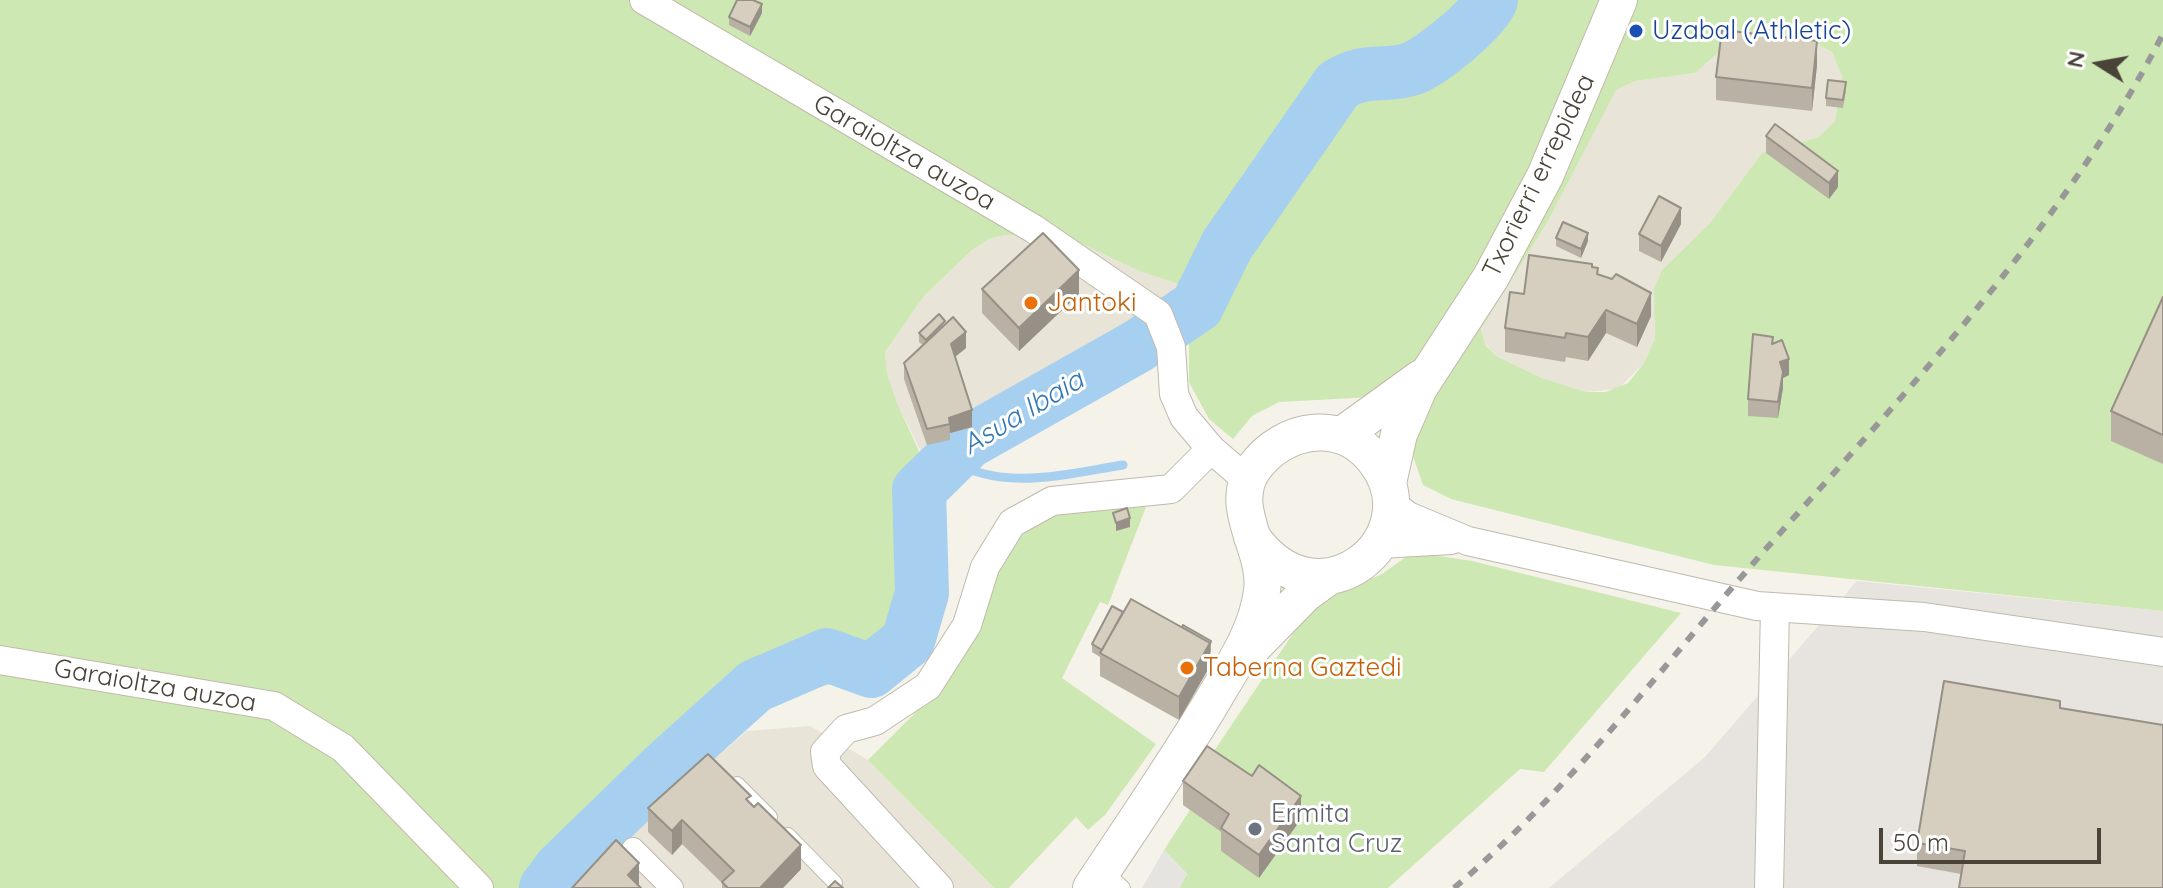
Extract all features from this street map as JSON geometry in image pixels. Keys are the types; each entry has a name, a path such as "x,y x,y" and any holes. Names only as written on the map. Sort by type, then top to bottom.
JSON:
{"street":[{"name":"Garaioltza auzoa","path":"644,0 1034,229 1158,314 1171,347 1174,394 1184,417 1211,449"},
{"name":"Txorierri errepidea","path":"1379,544 1388,524 1389,493 1399,434 1414,399 1491,277 1545,176 1619,0"},
{"name":"Txorierri errepidea","path":"1342,435 1418,382 1447,346"},
{"path":"1106,882 1249,636 1263,588 1245,515 1247,480 1271,448 1293,436 1317,431 1342,435 1362,446 1378,463 1389,493 1408,516 1468,541 1775,608 1924,617 2163,652"},
{"path":"939,888 827,766 825,752 846,729 875,721 928,686 967,625 985,567 1012,523 1052,501 1171,489 1211,449 1247,480"},
{"path":"1252,537 1265,556 1283,569 1304,577 1327,578"},
{"path":"1222,685 1264,635 1327,578 1357,566 1379,544 1409,540 1468,541"},
{"path":"1769,888 1775,608"},
{"name":"Garaioltza auzoa","path":"0,660 274,706 343,748 479,888"},
{"path":"633,849 672,888"}],"lane":[{"path":"727,774 835,886"}],"shaded area":[{"path":"1762,35 1817,44 1832,52 1842,76 1835,121 1819,137 1762,153 1710,223 1662,270 1654,288 1655,339 1644,363 1618,389 1586,392 1542,378 1498,357 1486,345 1481,329 1547,223 1616,89 1635,81 1695,73 1727,45"},
{"path":"1005,235 1074,240 1139,271 1211,294 1189,321 1036,409 925,460 897,403 887,373 885,352 924,296 972,250 989,239"},
{"path":"1857,581 2163,611 2163,888 1549,888 1705,757"},
{"path":"810,726 868,760 994,888 571,888 597,860 747,731"},
{"path":"1164,850 1187,874 1179,888 1142,888"}],"green space":[{"path":"0,0 2163,0 2163,611 1714,565 1451,499 1423,485 1392,396 1279,402 1252,416 1233,439 1209,419 1189,382 1189,321 1210,294 1139,271 1074,240 1005,235 989,239 972,250 924,296 885,352 887,373 897,403 929,473 937,528 935,557 913,621 884,657 841,682 814,688 766,689 709,720 555,888 0,888","holes":["1762,35 1817,44 1832,52 1842,76 1835,121 1819,137 1762,153 1710,223 1662,270 1654,288 1655,339 1644,363 1628,383 1606,392 1586,392 1542,378 1498,357 1486,346 1481,329 1547,223 1616,90 1635,81 1695,73 1727,45"]},
{"path":"1133,502 1146,507 1108,605 1100,602 1062,678 1156,744 1105,815 1088,830 1076,817 1009,888 994,888 868,760 944,684 1005,549 1041,520 1094,503"},
{"path":"1413,552 1472,561 1681,613 1544,772 1520,769 1388,888 1179,888 1187,874 1164,850 1190,810 1229,838 1259,878 1204,766 1312,605 1382,574"}],"building":[{"path":"737,0 753,0 762,4 750,27 729,17"},
{"path":"1722,30 1817,41 1812,88 1716,77"},
{"path":"1828,80 1846,82 1843,100 1826,98"},
{"path":"1775,124 1838,171 1829,183 1766,136"},
{"path":"1659,196 1681,208 1661,246 1639,234"},
{"path":"1563,222 1588,233 1581,249 1556,238"},
{"path":"1043,233 1079,270 1019,328 982,289"},
{"path":"1529,255 1592,264 1592,267 1598,268 1597,274 1612,279 1616,274 1651,293 1637,324 1606,310 1588,337 1566,333 1565,338 1505,328 1510,292 1524,294"},
{"path":"2163,297 2163,435 2111,411"},
{"path":"939,314 945,321 926,340 919,333"},
{"path":"953,317 966,332 951,344 972,410 949,418 950,424 927,429 904,363"},
{"path":"1753,334 1773,337 1772,344 1782,340 1789,359 1780,362 1783,372 1778,402 1748,399"},
{"path":"1127,508 1130,518 1116,523 1113,513"},
{"path":"1131,599 1210,643 1179,697 1100,653"},
{"path":"1112,606 1123,612 1102,650 1092,644"},
{"path":"1182,627 1211,641 1210,644"},
{"path":"1944,681 2060,701 2060,708 2163,725 2163,888 1959,888 1965,851 1917,843"},
{"path":"1207,746 1252,776 1259,765 1301,796 1259,855 1221,828 1229,814 1183,781"},
{"path":"708,754 751,796 746,799 754,807 758,803 801,845 760,888 728,888 722,882 734,871 682,820 672,831 648,808"},
{"path":"616,840 639,863 628,875 641,888 572,888"},
{"path":"835,881 843,888 828,888"}],"waterway":[{"name":"Asua Ibaia","path":"546,888 561,868 664,768 755,686 827,655 871,671 908,641 922,593 919,490 968,442 1138,346 1197,306 1227,245 1338,85 1357,76 1401,72 1420,65 1468,28 1491,0"},
{"path":"950,460 970,470 1013,478 1057,476 1123,465"}],"railway":[{"path":"1454,888 1538,809 1616,725 1765,550 1928,367 2031,240 2079,174 2163,34"}],"place":[{"name":"Uzabal (Athletic)","path":"1636,31"},
{"name":"Jantoki","path":"1031,303"},
{"name":"Taberna Gaztedi","path":"1187,668"},
{"name":"Ermita Santa Cruz","path":"1255,829"}]}
